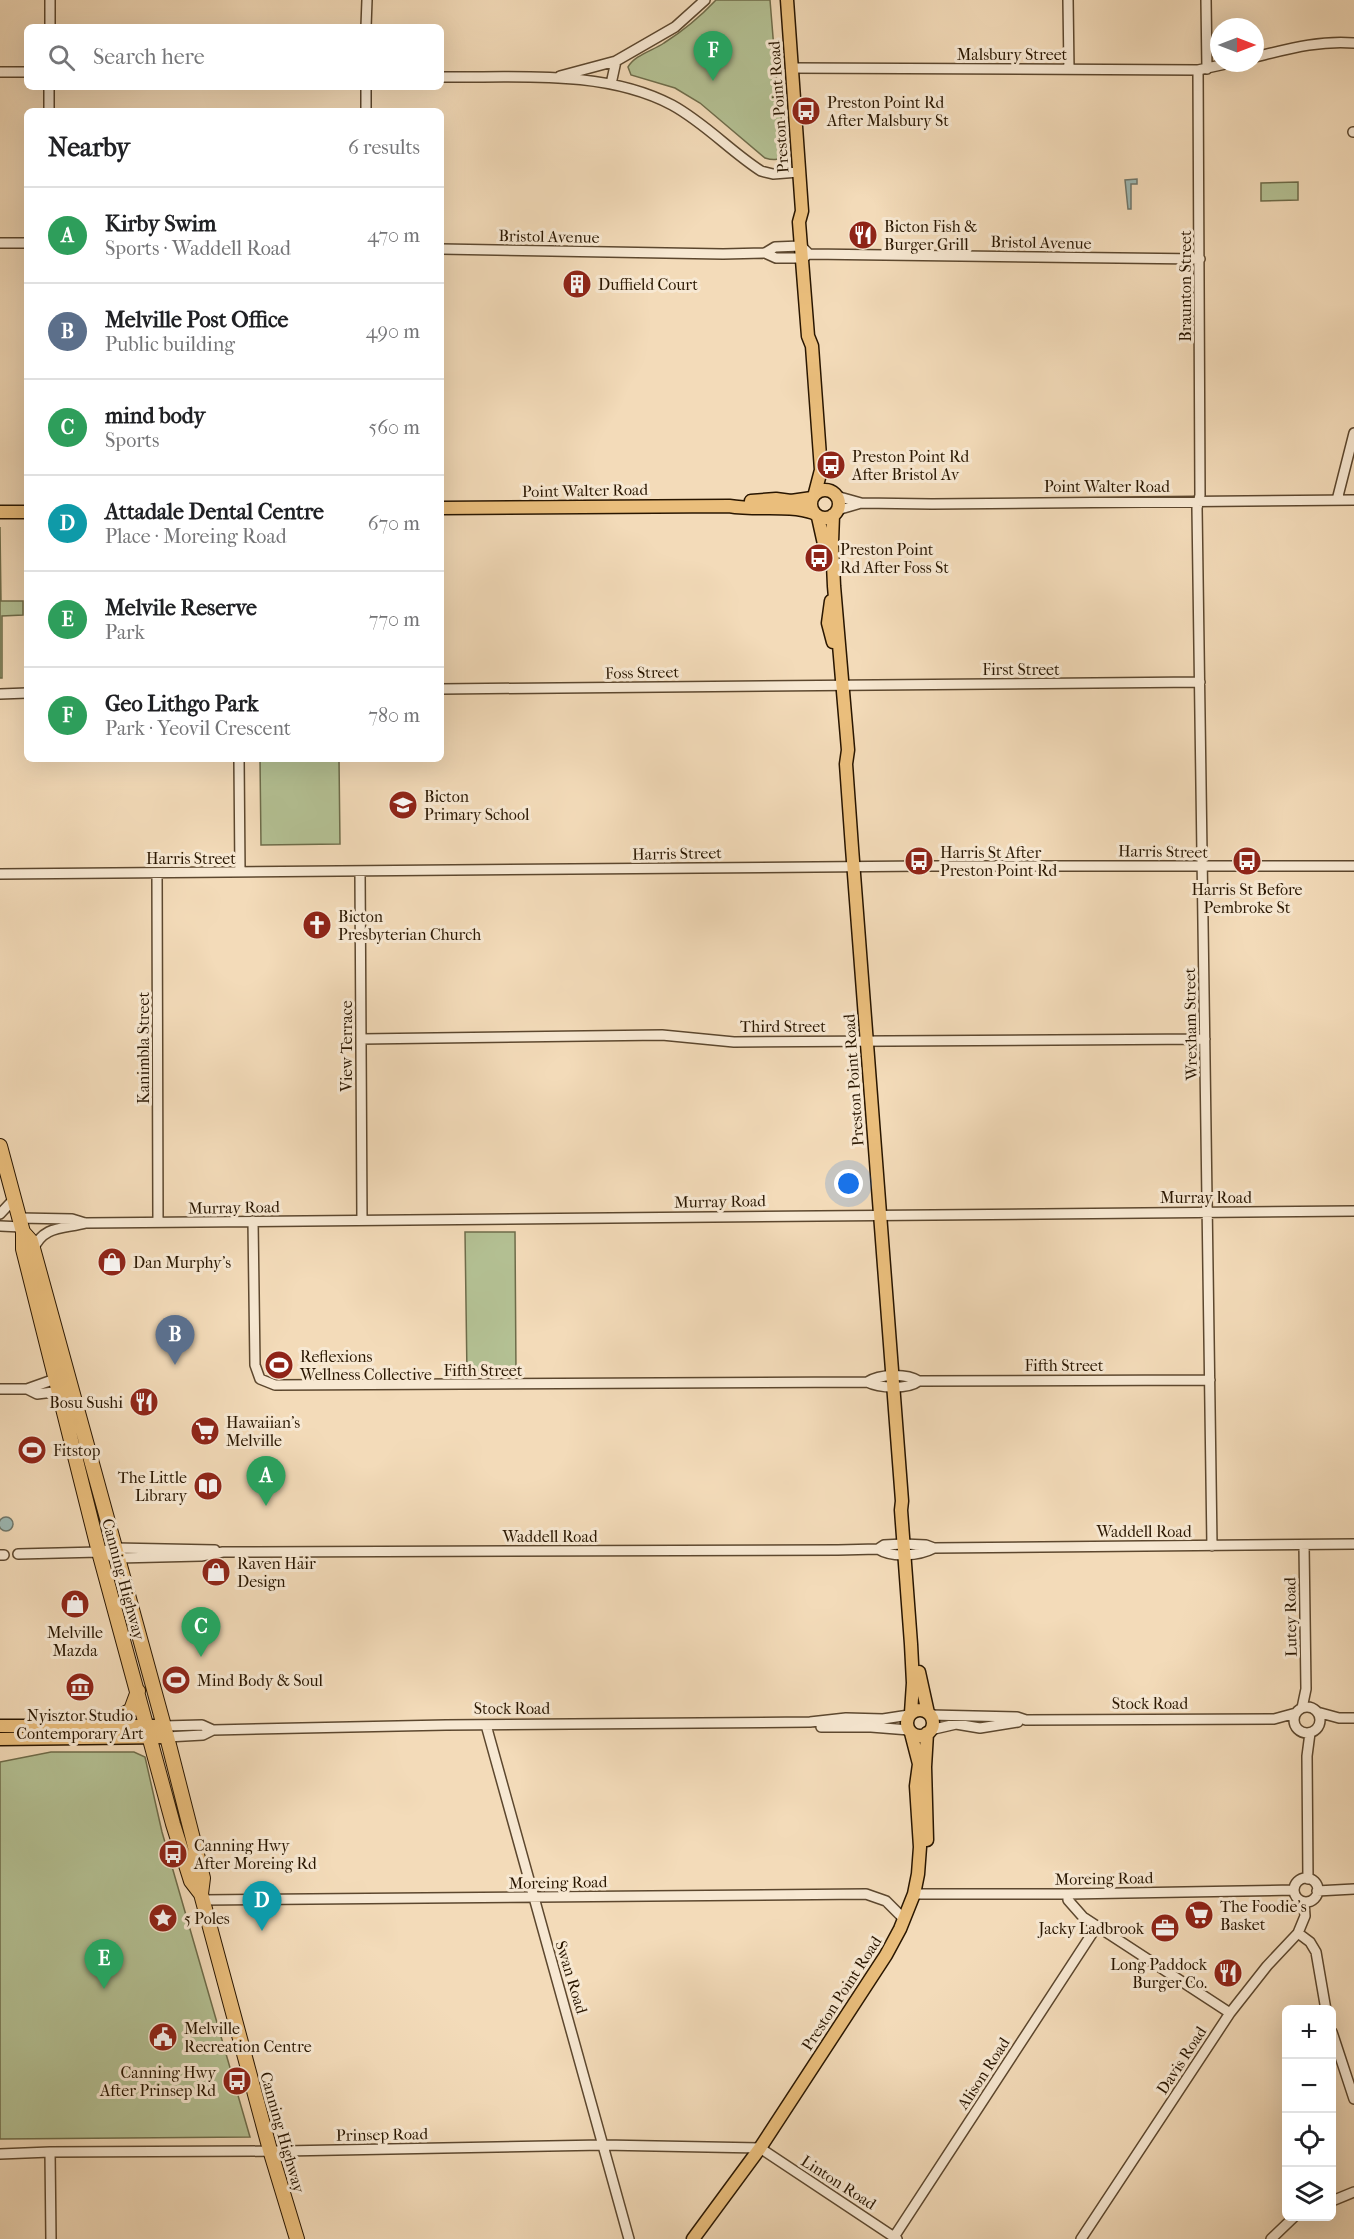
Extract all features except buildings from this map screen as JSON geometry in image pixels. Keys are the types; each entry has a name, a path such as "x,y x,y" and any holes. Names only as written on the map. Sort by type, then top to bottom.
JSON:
{"highway":[{"name":"Canning Highway","path":"0,1146 22,1226 33,1250 64,1383 99,1552 191,1881 202,1897"},
{"name":"Canning Highway","path":"22,1226 22,1249 117,1553 166,1731 203,1878 202,1897 270,2150 297,2239"},
{"path":"104,1726 131,1710 138,1691"}],"main road":[{"name":"Preston Point Road","path":"787,0 802,211 799,222 808,253 808,336 812,346 821,470 814,496"},
{"name":"Preston Point Road","path":"821,470 834,494"},
{"name":"Point Walter Road","path":"729,506 742,502 776,499 791,501 814,496 823,490 834,494"},
{"path":"834,494 839,503 835,513"},
{"path":"814,496 811,506 816,515"},
{"name":"Point Walter Road","path":"444,508 729,506 802,510 826,518 835,513"},
{"path":"0,512 24,512"},
{"name":"Preston Point Road","path":"835,513 832,550 842,750 846,764 902,1501 905,1510 913,1683 910,1714"},
{"name":"Preston Point Road","path":"816,515 824,543 831,597 828,623 839,686"},
{"name":"Preston Point Road","path":"906,1549 920,1683 929,1714"},
{"name":"Stock Road","path":"910,1714 918,1710 929,1714"},
{"path":"910,1714 907,1723 910,1731"},
{"path":"929,1714 932,1722 929,1731"},
{"name":"Stock Road","path":"0,1726 104,1726 148,1732"},
{"name":"Stock Road","path":"0,1739 166,1731"},
{"name":"Preston Point Road","path":"693,2239 763,2150 886,1955 917,1894 920,1847 916,1801 919,1764 918,1752 910,1731"},
{"name":"Stock Road","path":"910,1731 919,1736 929,1731"},
{"name":"Preston Point Road","path":"701,2239 763,2150 903,1938 926,1863 925,1767 929,1731"}],"street":[{"path":"50,0 50,24"},
{"path":"366,24 367,0"},
{"path":"555,79 616,61 675,27 705,0"},
{"path":"1068,0 1069,69"},
{"name":"Braunton Street","path":"1198,502 1200,258 1206,0"},
{"path":"1264,55 1294,47 1335,41 1354,43"},
{"path":"611,84 616,61"},
{"name":"Malsbury Street","path":"792,68 1203,70 1210,68"},
{"path":"0,72 24,72"},
{"path":"444,77 555,79 611,84 649,95 687,114 702,123 761,171 773,174 799,172"},
{"path":"49,90 49,108"},
{"path":"366,90 366,108"},
{"path":"0,243 24,243"},
{"name":"Bristol Avenue","path":"444,249 765,253 776,258 808,253 1200,258"},
{"path":"1337,500 1354,433"},
{"name":"Point Walter Road","path":"834,494 861,503 1354,500"},
{"name":"Wrexham Street","path":"1198,502 1212,1546"},
{"name":"Point Walter Road","path":"835,513 861,503"},
{"name":"First Street","path":"839,686 1200,682"},
{"name":"Foss Street","path":"444,689 839,686"},
{"path":"0,694 24,693"},
{"path":"239,762 240,872"},
{"name":"Harris Street","path":"0,874 854,867 1354,866"},
{"name":"View Terrace","path":"360,871 362,1220"},
{"name":"Kanimbla Street","path":"157,873 158,1222"},
{"name":"Third Street","path":"361,1039 662,1035 734,1042 1205,1039"},
{"path":"0,1214 14,1199"},
{"name":"Murray Road","path":"33,1250 40,1238 49,1230 86,1223 1354,1211"},
{"name":"Murray Road","path":"0,1226 22,1226 72,1220 86,1223"},
{"name":"Fifth Street","path":"253,1221 255,1365 260,1379 271,1384 319,1386 867,1382 875,1377 893,1381 912,1377 919,1381 1210,1380"},
{"path":"0,1389 27,1389 37,1394 64,1383"},
{"name":"Waddell Road","path":"18,1554 117,1553 189,1548 223,1552 878,1549 884,1552 926,1545 934,1548 1354,1545"},
{"name":"Lutey Road","path":"1299,1711 1306,1689 1304,1545"},
{"name":"Lutey Road","path":"1306,1689 1315,1710"},
{"path":"1306,1730 1320,1720 1315,1710"},
{"name":"Stock Road","path":"929,1731 956,1724 980,1728 1026,1720 1274,1719 1299,1711 1315,1710 1339,1718 1354,1718"},
{"path":"1299,1711 1294,1722 1306,1730"},
{"name":"Stock Road","path":"166,1731 202,1725 213,1730 810,1722 846,1718 890,1718 910,1714"},
{"name":"Stock Road","path":"929,1714 1017,1717 1026,1720"},
{"name":"Stock Road","path":"1274,1719 1306,1730 1339,1718"},
{"name":"Stock Road","path":"810,1722 818,1726 871,1726 910,1731"},
{"name":"Swan Road","path":"486,1725 532,1897 567,2009 629,2239"},
{"path":"1306,1730 1308,1879"},
{"path":"1308,1879 1316,1885 1317,1891 1315,1898 1304,1902 1298,1899 1294,1890 1298,1881 1308,1879"},
{"path":"1317,1891 1354,1889"},
{"name":"Moreing Road","path":"917,1894 1294,1890"},
{"name":"Moreing Road","path":"202,1897 866,1894 886,1901 904,1919"},
{"path":"1068,1894 1068,1900 1083,1917 1230,2013"},
{"path":"1304,1902 1303,1923 1298,1933 1310,1942 1316,1952 1325,2005"},
{"name":"Alison Road","path":"896,2238 1097,1926"},
{"name":"Davis Road","path":"1081,2239 1230,2013 1267,1966 1298,1933"},
{"path":"1336,2044 1354,2099"},
{"name":"Prinsep Road","path":"0,2154 603,2145 763,2150"},
{"name":"Linton Road","path":"763,2150 896,2238"},
{"path":"50,2152 51,2239"},
{"path":"1336,2199 1354,2192"},
{"path":"1270,2239 1290,2221"}],"green space":[{"path":"716,0 770,0 777,86 786,153 774,160 765,158 700,103 675,88 631,75 628,67 635,59 678,34"},
{"path":"1298,182 1298,200 1261,201 1261,183"},
{"path":"0,527 1,601 23,601 23,615 2,616 2,678 0,678"},
{"path":"260,762 339,762 340,844 261,845"},
{"path":"465,1232 515,1232 516,1374 467,1375"},
{"path":"51,1752 134,1752 145,1757 162,1832 250,2137 0,2139 0,1762"}],"water":[{"path":"1137,179 1137,184 1131,184 1131,209 1128,209 1125,180"},
{"path":"3,1517 9,1517 13,1524 9,1531 3,1531 -1,1527 -1,1521"}],"place":[{"name":"Geo Lithgo Park","path":"713,81"},
{"name":"Preston Point Rd After Malsbury St","path":"806,111"},
{"name":"Bicton Fish & Burger Grill","path":"863,235"},
{"name":"Duffield Court","path":"577,284"},
{"name":"Preston Point Rd After Bristol Av","path":"831,465"},
{"name":"Preston Point Rd After Foss St","path":"819,558"},
{"name":"Bicton Primary School","path":"403,805"},
{"name":"Harris St After Preston Point Rd","path":"919,861"},
{"name":"Harris St Before Pembroke St","path":"1247,861"},
{"name":"Bicton Presbyterian Church","path":"317,925"},
{"name":"Dan Murphy's","path":"112,1262"},
{"name":"Melville Post Office","path":"175,1365"},
{"name":"Reflexions Wellness Collective","path":"279,1365"},
{"name":"Bosu Sushi","path":"144,1402"},
{"name":"Hawaiian's Melville","path":"205,1431"},
{"name":"Fitstop","path":"32,1450"},
{"name":"The Little Library","path":"208,1486"},
{"name":"Kirby Swim","path":"266,1506"},
{"name":"Raven Hair Design","path":"216,1572"},
{"name":"Melville Mazda","path":"75,1604"},
{"name":"mind body","path":"201,1657"},
{"name":"Mind Body & Soul","path":"176,1680"},
{"name":"Nyisztor Studio Contemporary Art","path":"80,1687"},
{"name":"Canning Hwy After Moreing Rd","path":"173,1854"},
{"name":"The Foodie's Basket","path":"1199,1915"},
{"name":"5 Poles","path":"163,1918"},
{"name":"Jacky Ladbrook","path":"1165,1928"},
{"name":"Attadale Dental Centre","path":"262,1931"},
{"name":"Long Paddock Burger Co.","path":"1228,1973"},
{"name":"Melvile Reserve","path":"104,1989"},
{"name":"Melville Recreation Centre","path":"163,2037"},
{"name":"Canning Hwy After Prinsep Rd","path":"237,2081"}]}
